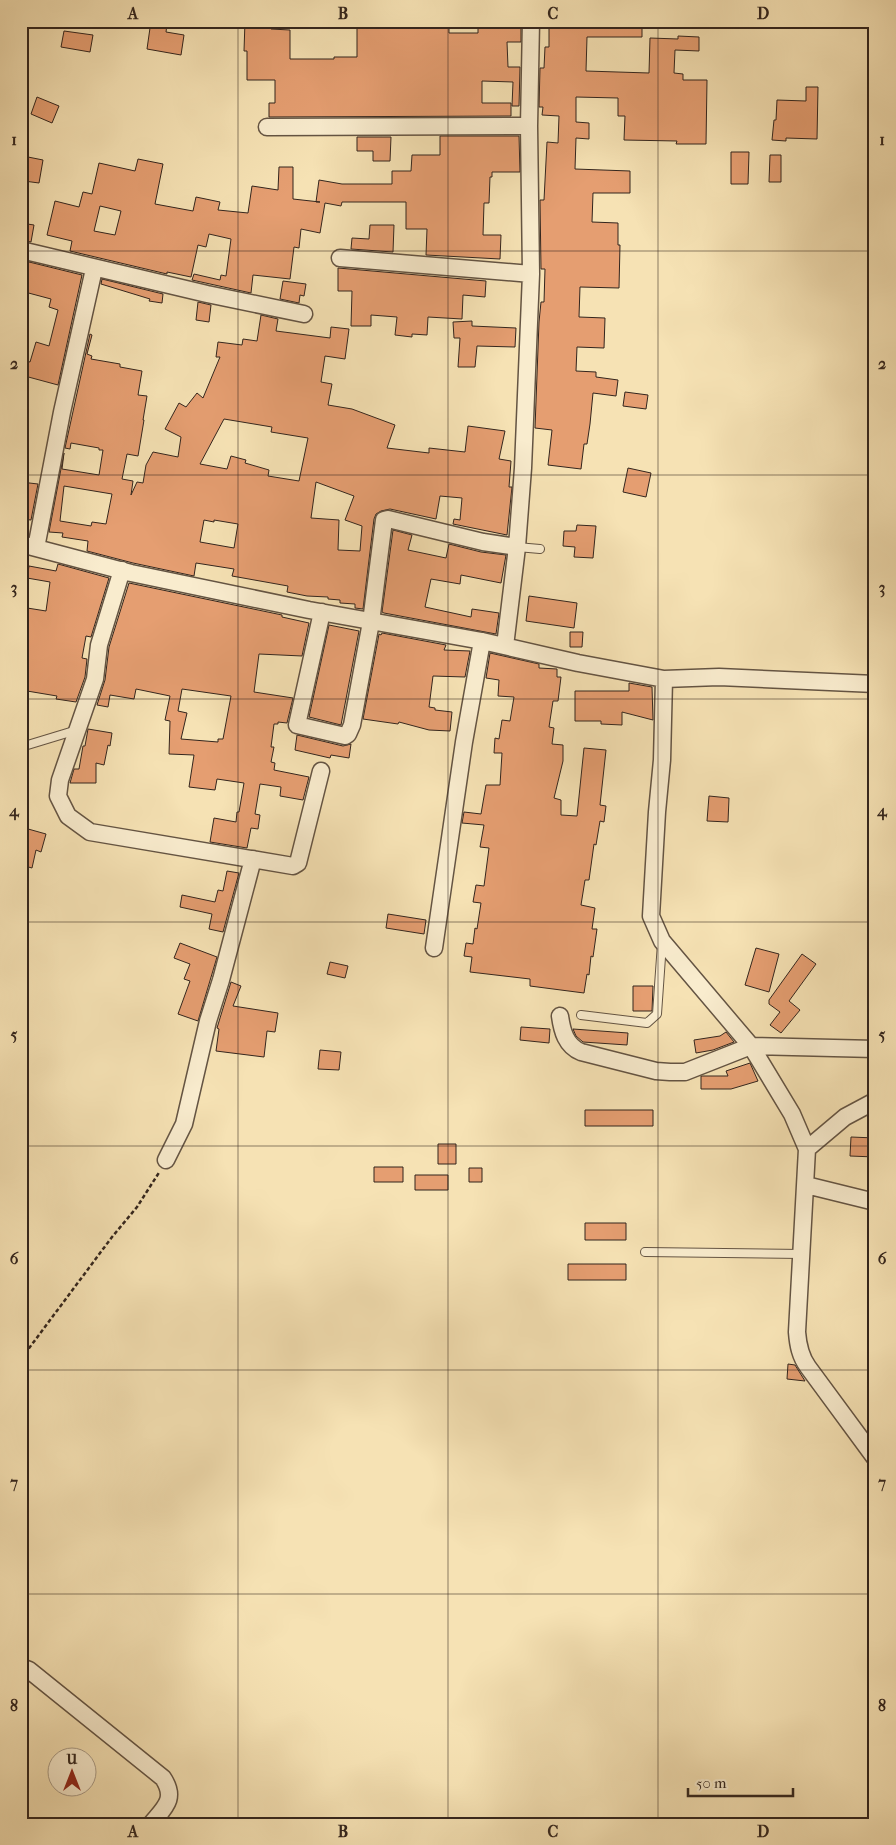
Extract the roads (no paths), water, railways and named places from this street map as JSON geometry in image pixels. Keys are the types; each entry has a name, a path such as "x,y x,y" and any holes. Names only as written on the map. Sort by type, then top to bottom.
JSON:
{"street":[{"path":"505,646 517,546 523,468 530,274 529,126 531,21"},
{"path":"267,127 529,126"},
{"path":"21,250 304,314"},
{"path":"340,258 530,274"},
{"path":"94,268 62,412 29,546 140,575 371,622 482,641 578,663 664,679 719,677 875,684"},
{"path":"322,612 297,725 340,735 348,734 352,725 371,622 384,520 388,519 483,542 517,546"},
{"path":"122,570 99,645 94,679 60,780 58,796 68,816 90,832 292,866 298,863 321,771"},
{"path":"434,948 464,742 482,641"},
{"path":"664,679 662,760 651,916 662,941 750,1046 792,1114 807,1148 797,1332 801,1357 875,1458"},
{"path":"166,1160 184,1124 208,1022 254,859"},
{"path":"560,1016 568,1042 580,1052 656,1070 685,1072 750,1046 875,1049"},
{"path":"807,1148 845,1117 875,1101"},
{"path":"806,1185 875,1202"},
{"path":"21,1667 29,1670 164,1778 169,1786 168,1803 151,1824"}],"lane":[{"path":"517,546 540,549"},
{"path":"21,747 78,729"},
{"path":"581,1015 647,1023 654,1018 657,1014 662,941"},
{"path":"645,1252 802,1254"}]}
